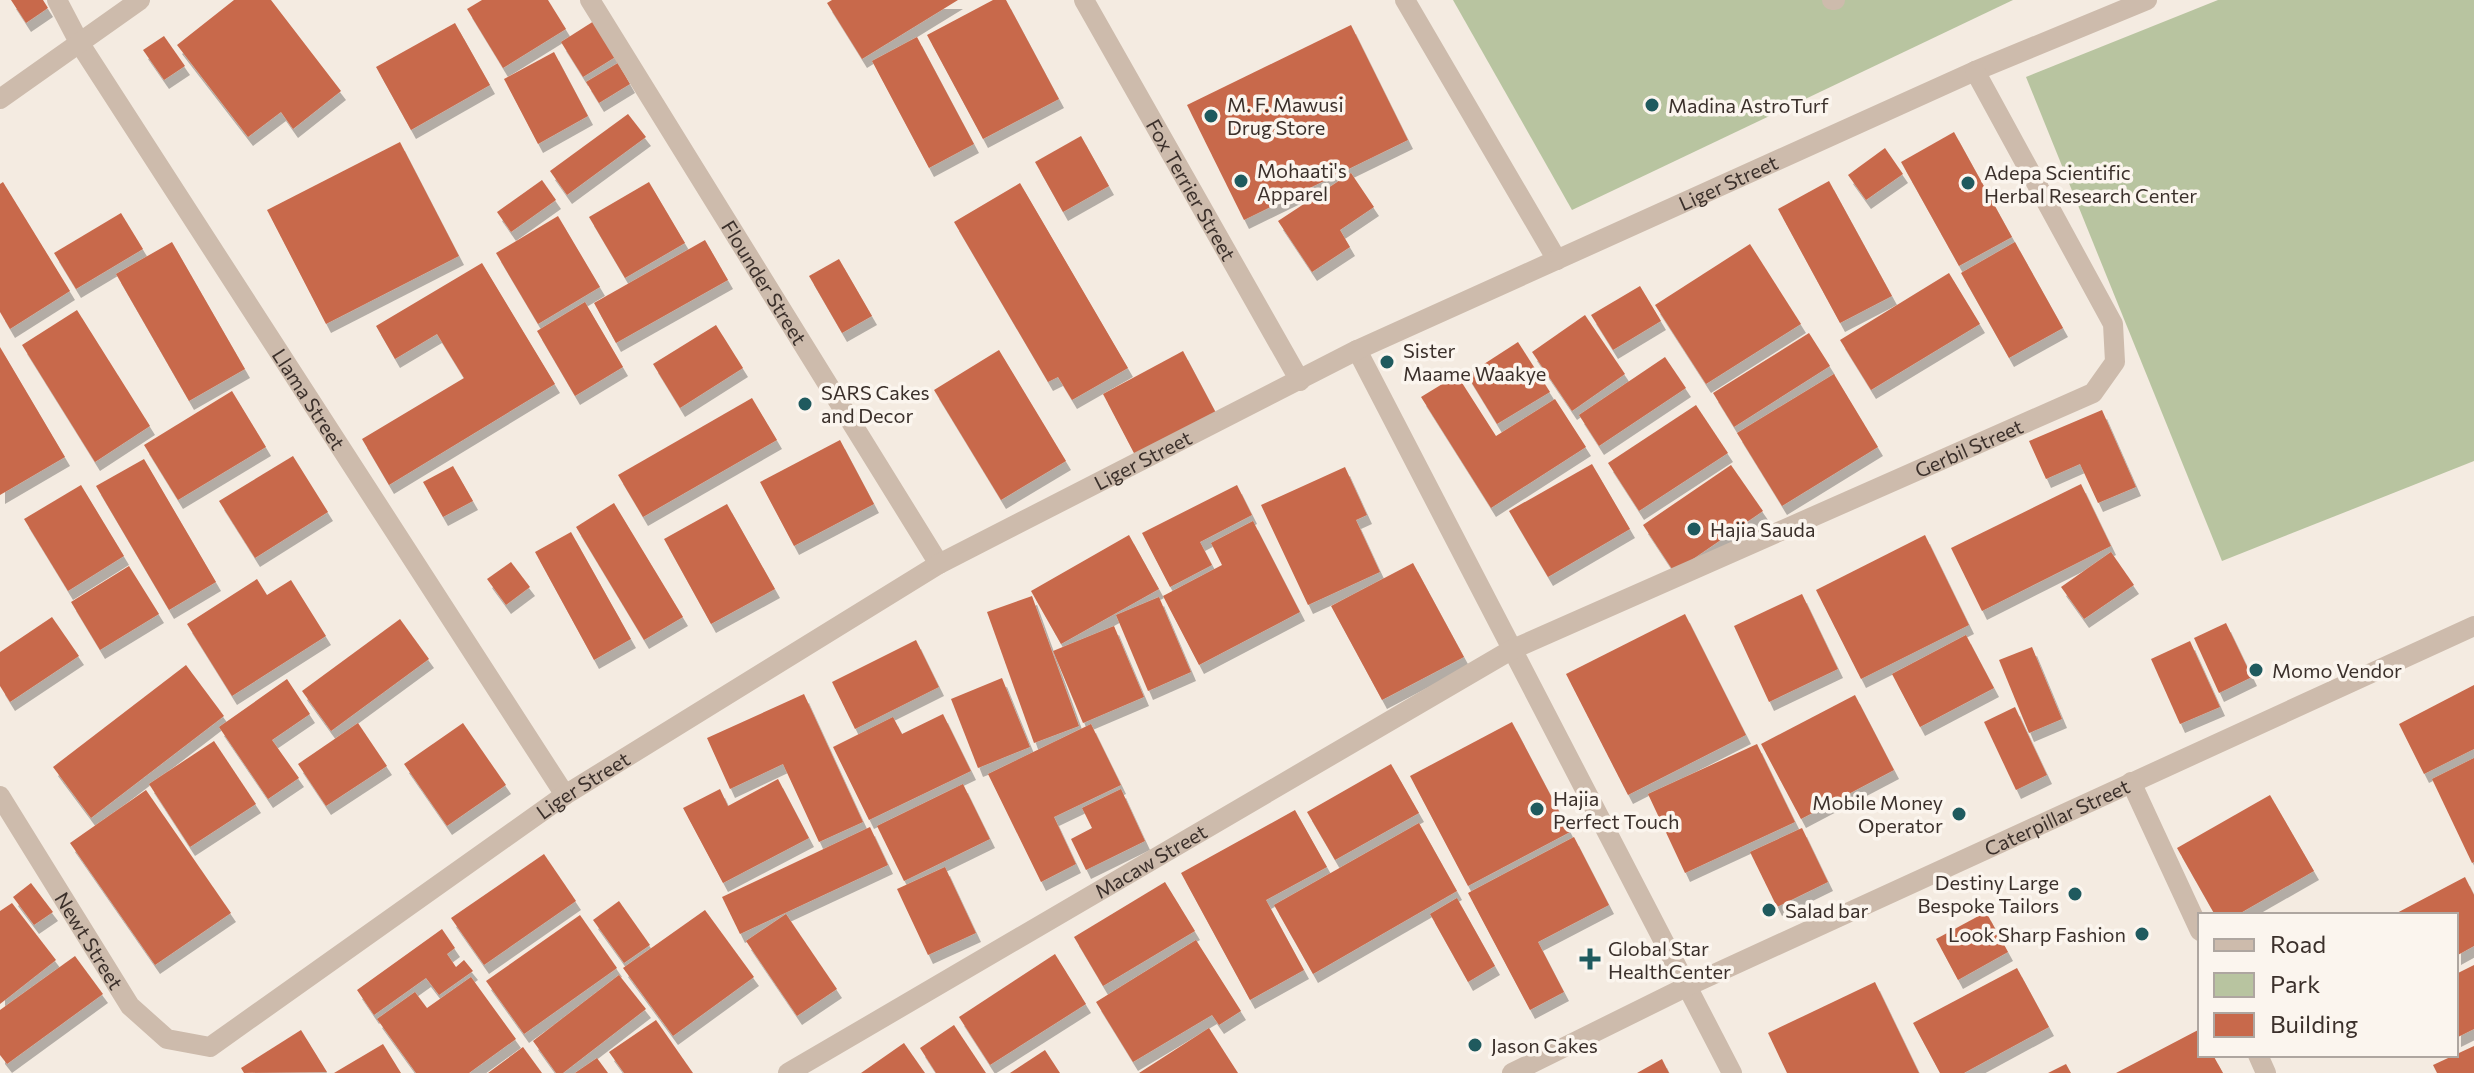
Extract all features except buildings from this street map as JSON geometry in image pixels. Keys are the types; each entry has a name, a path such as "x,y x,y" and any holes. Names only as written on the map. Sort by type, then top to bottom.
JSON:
{"street":[{"name":"Llama Street","path":"57,0 80,44 565,795"},
{"path":"0,99 140,0"},
{"name":"Flounder Street","path":"590,0 939,564"},
{"name":"Fox Terrier Street","path":"1084,0 1300,381"},
{"path":"1405,0 1557,260"},
{"name":"Liger Street","path":"210,1047 565,795 939,564 1357,350 1975,71 2147,0"},
{"name":"Gerbil Street","path":"1511,650 2093,393 2115,362 2113,324 1975,71"},
{"path":"1357,350 1732,1073"},
{"name":"Caterpillar Street","path":"1512,1073 1688,986 2474,626"},
{"name":"Macaw Street","path":"788,1073 1511,650"},
{"path":"2131,782 2198,927"},
{"name":"Newt Street","path":"0,796 130,1006 167,1039 210,1047"}],"green space":[{"name":"Madina AstroTurf","path":"1453,0 2013,0 1572,210"},
{"path":"2218,0 2474,0 2474,461 2222,561 2026,77"}],"place":[{"name":"Madina AstroTurf","path":"1652,105"},
{"name":"M. F. Mawusi Drug Store","path":"1211,116"},
{"name":"Mohaati's Apparel","path":"1241,181"},
{"name":"Adepa Scientific Herbal Research Center","path":"1968,183"},
{"name":"Sister Maame Waakye","path":"1387,362"},
{"name":"SARS Cakes and Decor","path":"805,404"},
{"name":"Hajia Sauda","path":"1694,529"},
{"name":"Momo Vendor","path":"2256,670"},
{"name":"Hajia Perfect Touch","path":"1537,809"},
{"name":"Mobile Money Operator","path":"1959,814"},
{"name":"Destiny Large Bespoke Tailors","path":"2075,894"},
{"name":"Salad bar","path":"1769,910"},
{"name":"Look Sharp Fashion","path":"2142,934"},
{"name":"Global Star HealthCenter","path":"1590,959"},
{"name":"Jason Cakes","path":"1475,1045"}]}
